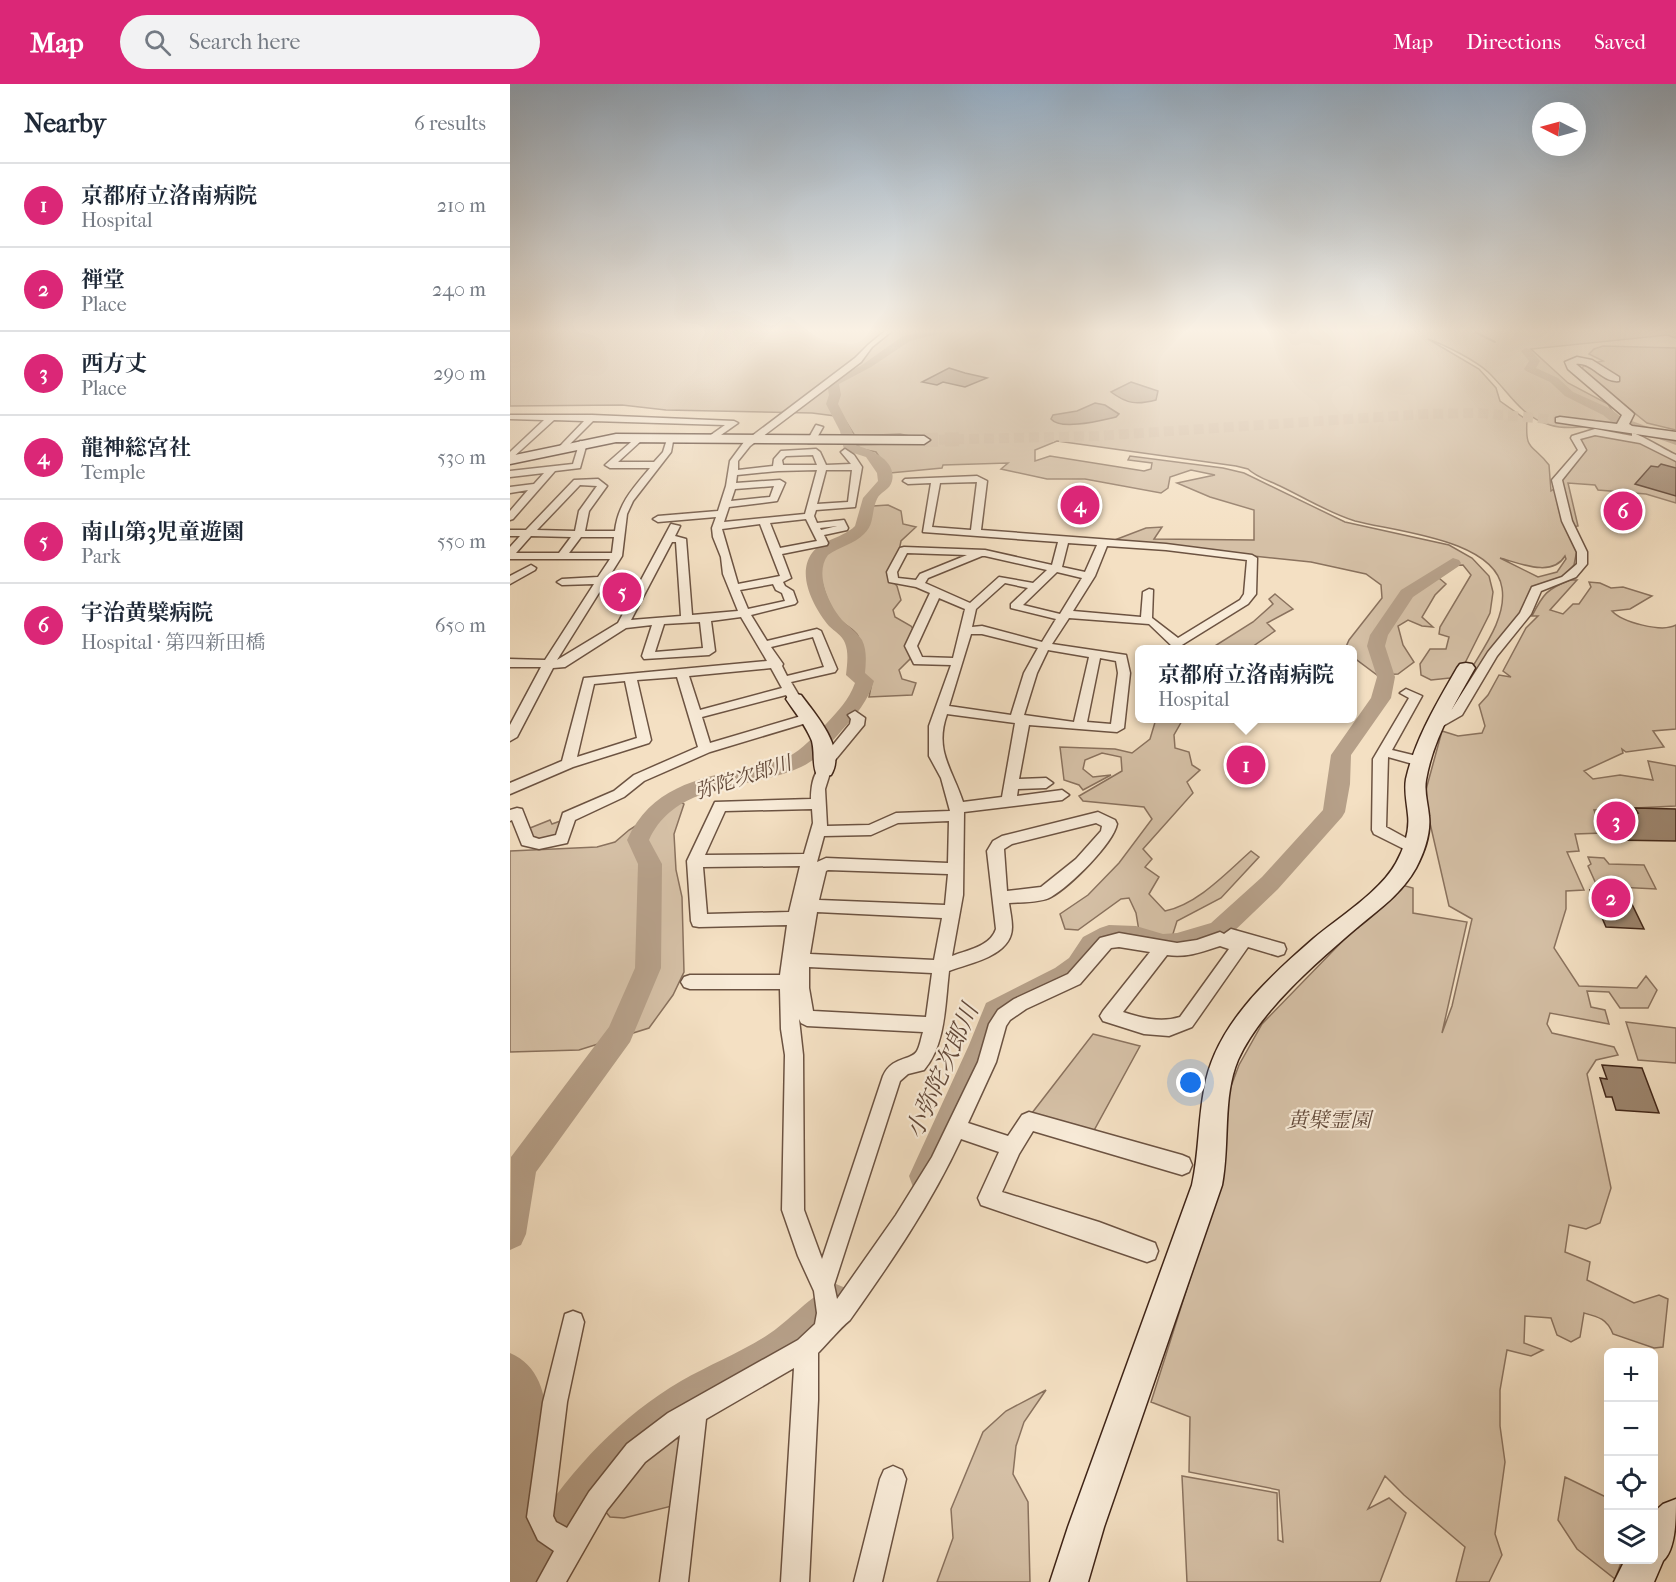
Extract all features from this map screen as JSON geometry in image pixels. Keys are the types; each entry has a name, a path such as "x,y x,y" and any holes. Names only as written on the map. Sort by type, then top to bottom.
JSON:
{"street":[{"path":"804,401 739,452 734,461 731,486 718,526 718,537 745,614 811,722 825,761"},
{"path":"1613,401 1628,414 1623,424 1676,458"},
{"path":"510,459 552,417"},
{"path":"511,418 592,417 648,422 734,423 711,439"},
{"path":"563,448 592,417"},
{"path":"1560,420 1638,435"},
{"path":"811,441 819,428"},
{"path":"1436,724 1457,712 1463,704 1492,655 1525,614 1536,589 1566,578 1577,572 1581,565 1583,556 1566,519 1557,480 1580,453 1581,450 1575,438 1595,432 1674,436"},
{"path":"510,459 608,438 811,441 842,446 860,441 924,440"},
{"path":"639,438 610,465 656,465"},
{"path":"510,736 549,664 617,556 622,514 629,500 667,452 670,438"},
{"path":"510,474 578,466 583,443"},
{"path":"718,526 764,521 852,505 857,467 854,458 842,446"},
{"path":"510,447 520,447"},
{"path":"776,552 823,543 811,512 822,467 816,452 790,451 784,453 778,459 778,468"},
{"path":"732,473 778,468 857,467"},
{"path":"510,517 551,470"},
{"path":"908,481 977,479 982,481 976,533"},
{"path":"936,480 927,530 1166,547 1252,558 1250,594 1233,611 1177,644 1152,621 1066,616 1015,606 1058,565 1064,540"},
{"path":"510,554 577,482 598,482 602,486 584,511 579,533 561,557"},
{"path":"658,519 723,510 774,499 780,483 731,486"},
{"path":"510,490 538,486"},
{"path":"510,504 525,502"},
{"path":"735,588 786,578 764,521"},
{"path":"623,625 675,526"},
{"path":"510,533 620,534"},
{"path":"919,584 924,576 982,553 994,534"},
{"path":"669,539 681,539 687,619"},
{"path":"1008,803 1023,725 1017,715 1024,690 1045,646 1090,576 1102,543"},
{"path":"971,608 919,584 893,580 892,572 903,550 982,553 1090,576"},
{"path":"510,554 561,557 617,556"},
{"path":"510,581 531,568"},
{"path":"551,1582 565,1543 636,1453 695,1411 806,1348 820,1337 831,1265 892,1076 903,1066 917,1064 925,1055 934,1025 957,869 957,812 948,778 936,756 936,726 958,662 971,608 1003,579 1034,586"},
{"path":"562,582 602,580"},
{"path":"510,663 561,664 623,625 745,614 789,604 791,602 787,591 780,588 777,580"},
{"path":"1146,621 1149,592"},
{"path":"936,593 911,646 918,661 958,662"},
{"path":"659,621 648,656 709,651 705,618"},
{"path":"941,709 1020,720 1117,728 1124,673 1122,658 1045,646 982,630 964,631"},
{"path":"695,715 790,689 831,669 817,633 765,645"},
{"path":"1080,726 1095,655"},
{"path":"568,764 588,681 777,664"},
{"path":"1069,1582 1090,1515 1212,1170 1217,1082 1230,1049 1245,1027 1303,961 1396,881 1402,872 1412,848 1419,820 1415,783 1420,761 1436,724 1466,668"},
{"path":"682,673 705,749"},
{"path":"510,789 568,764 644,740 630,677"},
{"path":"1406,693 1416,696 1380,759 1379,830 1412,848"},
{"path":"855,715 858,718 857,724 825,761 818,789 818,831 810,860 802,912 802,1010 807,1018 934,1025"},
{"path":"510,816 517,813 527,841 539,844 562,839 568,817 619,795 639,778 705,749 811,722"},
{"path":"1384,752 1420,761"},
{"path":"1012,784 1046,783"},
{"path":"818,831 871,830 896,818 957,812 1062,795"},
{"path":"818,804 720,806 695,861 699,921 802,912 952,912"},
{"path":"802,960 941,966 990,949 1001,939 1004,929 1000,898 995,851 998,845 1007,840 1098,817 1110,824 1108,833 1081,863 1046,893 1000,898"},
{"path":"695,861 810,860"},
{"path":"957,869 826,864 819,868 790,942 788,982 794,1055 793,1210 826,1302 842,1312 904,1223 939,1164 987,1062 998,1024 1004,1015 1020,1004 1074,979 1106,943 1119,940 1177,950 1220,939 1225,935 1278,949"},
{"path":"1162,949 1109,1016 1144,1026 1169,1028 1186,1022 1240,946 1220,939"},
{"path":"690,982 788,982"},
{"path":"1147,1251 1099,1233 988,1198 1012,1148 1029,1120 1182,1165"},
{"path":"956,1128 1012,1148"},
{"path":"565,1543 547,1532 540,1517 555,1401 573,1322"},
{"path":"795,1582 806,1400 806,1348"},
{"path":"674,1582 695,1411"},
{"path":"868,1582 893,1479"},
{"path":"1658,1538 1667,1524 1676,1517"},
{"path":"1633,1582 1643,1564"}],"green space":[{"path":"510,401 1500,401 1527,420 1527,437 1531,446 1549,465 1551,491 1554,489 1577,550 1574,565 1563,577 1542,585 1477,677 1467,676 1492,634 1503,600 1502,588 1495,571 1481,558 1462,548 1440,540 1345,518 1259,477 1248,469 1236,466 1057,441 1035,450 1035,461 1050,456 1144,471 1151,469 1152,463 1128,460 1130,456 1223,468 1244,473 1345,522 1449,545 1472,558 1489,576 1493,592 1490,613 1461,671 1450,678 1431,680 1421,675 1420,664 1430,649 1446,649 1449,637 1439,634 1440,627 1471,575 1463,565 1446,566 1433,573 1446,584 1435,595 1422,617 1433,627 1422,626 1408,620 1398,626 1403,645 1414,662 1398,674 1377,675 1357,660 1357,645 1347,645 1382,598 1381,585 1366,574 1311,562 1112,541 1146,528 1162,527 1154,539 1254,540 1254,510 1210,497 1177,483 1215,475 1191,470 1170,477 1168,488 1161,493 1085,479 1047,479 1001,469 1008,463 943,465 942,468 890,473 876,452 856,445 923,443 925,439 900,434 855,436 843,417 812,413 666,410 622,405 510,406","holes":["1565,556 1566,559 1557,572 1538,577 1500,558 1544,568 1559,563"]},
{"path":"1514,401 1602,401 1608,404 1614,414 1614,422 1590,426 1558,427 1531,416"},
{"path":"1619,401 1676,401 1676,430 1647,423"},
{"path":"1600,433 1642,443 1676,459 1676,503 1646,494 1598,490 1595,485 1568,483 1578,526 1573,527 1561,482 1573,466 1580,451 1575,437"},
{"path":"888,505 901,511 903,524 916,527 901,541 899,551 887,575 897,586 901,600 893,610 895,617 911,626 918,635 910,659 899,670 902,679 916,683 912,695 869,697 872,682 861,673 861,650 858,636 841,621 832,609 822,584 820,568 827,551 862,532 873,506"},
{"name":"黄檗霊園","path":"1570,580 1577,580 1550,610 1563,614 1573,604 1579,604 1591,587 1589,582 1600,583 1611,588 1623,587 1652,596 1630,609 1612,611 1624,619 1652,627 1662,628 1676,625 1676,729 1653,731 1664,747 1626,752 1622,749 1623,753 1584,771 1593,779 1620,775 1653,780 1648,761 1676,766 1676,806 1594,810 1603,833 1575,834 1579,851 1567,852 1584,890 1566,891 1566,909 1554,948 1579,986 1637,988 1646,976 1657,990 1648,1008 1620,1008 1609,992 1587,991 1591,1007 1605,1010 1609,1024 1550,1013 1547,1024 1552,1033 1614,1047 1618,1055 1596,1060 1587,1074 1611,1188 1600,1223 1586,1229 1569,1225 1565,1252 1590,1262 1587,1280 1634,1303 1659,1295 1668,1299 1663,1347 1654,1348 1613,1334 1602,1319 1584,1313 1580,1337 1571,1342 1557,1335 1551,1318 1525,1316 1524,1343 1543,1350 1531,1356 1507,1350 1500,1390 1500,1426 1505,1462 1495,1534 1502,1555 1489,1582 1456,1582 1465,1547 1385,1476 1368,1509 1389,1498 1406,1513 1380,1582 1187,1582 1182,1476 1277,1493 1278,1540 1283,1542 1279,1490 1189,1472 1190,1417 1151,1402 1220,1184 1227,1097 1239,1065 1262,1024 1398,884 1413,888 1413,913 1467,922 1442,1033 1452,1006 1472,919 1449,906 1424,797 1442,731 1458,736 1482,733 1485,726 1479,705 1488,695 1499,675 1511,677 1503,671 1526,628 1538,616 1532,616 1539,602 1556,586"},
{"path":"640,584 631,600 603,601 613,585"},
{"path":"1275,594 1293,609 1267,623 1275,631 1255,645 1216,645 1253,622 1273,604 1269,599"},
{"path":"1155,723 1181,723 1174,735 1175,748 1189,752 1192,765 1200,770 1187,782 1193,793 1143,849 1152,859 1145,867 1159,877 1149,894 1165,911 1177,907 1211,887 1251,851 1259,857 1221,898 1177,921 1172,937 1139,931 1136,913 1129,898 1121,899 1078,930 1065,929 1060,914 1088,895 1119,863 1152,819 1144,807 1083,801 1079,796 1122,771 1121,757 1102,753 1085,760 1083,769 1093,777 1111,775 1083,790 1079,785 1064,780 1060,747 1115,749 1132,753 1150,739"},
{"path":"679,801 684,804 674,834 676,870 682,897 684,972 673,995 649,1028 579,1050 510,1052 510,851 597,847 615,842 629,830 668,805"},
{"path":"550,820 552,824 563,820 559,832 551,839 536,839 532,836 530,828"},
{"path":"1588,857 1604,858 1609,864 1644,865 1656,889 1597,886 1588,866 1591,864"},
{"path":"1626,1022 1676,1028 1676,1063 1638,1060"},
{"path":"1093,1034 1140,1046 1092,1134 1032,1113"},
{"path":"1046,1390 1024,1422 1016,1446 1013,1474 1028,1502 1030,1582 937,1582 953,1538 951,1509 983,1432 1006,1411"},
{"path":"673,1437 686,1442 676,1505 624,1518 610,1517 605,1511 646,1461"},
{"path":"1565,1477 1604,1496 1604,1564 1621,1564 1615,1579 1577,1549 1558,1520"}],"shaded area":[{"path":"1128,401 1152,401 1143,403"},
{"path":"1095,403 1105,405 1119,414 1116,417 1072,424 1063,424 1051,419 1053,415 1077,411"}],"building":[{"path":"1661,464 1676,468 1676,496 1635,484 1651,466 1658,467"},
{"path":"1635,808 1676,809 1676,841 1610,840 1597,812 1638,813"},
{"path":"1590,890 1626,892 1644,929 1606,927"},
{"path":"1602,1065 1642,1068 1659,1113 1616,1110 1612,1097 1606,1097 1600,1078 1607,1079"}],"waterway":[{"name":"弥陀次郎川","path":"510,1234 522,1167 620,1034 648,968 650,864 638,840 645,825 668,802 682,794 714,783 779,768 798,760 818,744 845,716 863,688 865,681 855,675 854,643 827,610 816,586 814,570 815,563 822,552 858,532 865,520 870,498 883,485 885,477 874,456 849,447 846,431 832,404 833,401"},
{"path":"1584,401 1607,412 1617,420 1676,441"},
{"name":"小弥陀次郎川","path":"924,1176 983,1045 995,1011 1064,976 1078,965 1092,944 1109,935 1136,936 1163,944 1177,943 1219,930 1270,883 1334,812 1341,755 1381,698 1386,677 1376,646 1379,635 1407,594 1453,563"},
{"name":"小弥陀次郎川","path":"526,1582 557,1528 574,1504 592,1480 634,1438 683,1401 784,1345 836,1301"},
{"name":"弥陀次郎川","path":"510,1371 525,1390 529,1427 510,1554"}],"tunnel":[{"path":"965,439 924,440 1097,436 1426,414 1478,413 1560,420"}],"place":[{"name":"龍神総宮社","path":"1080,505"},
{"name":"宇治黄檗病院","path":"1623,511"},
{"name":"南山第3児童遊園","path":"622,592"},
{"name":"京都府立洛南病院","path":"1246,765"},
{"name":"西方丈","path":"1616,821"},
{"name":"禅堂","path":"1611,898"}]}
